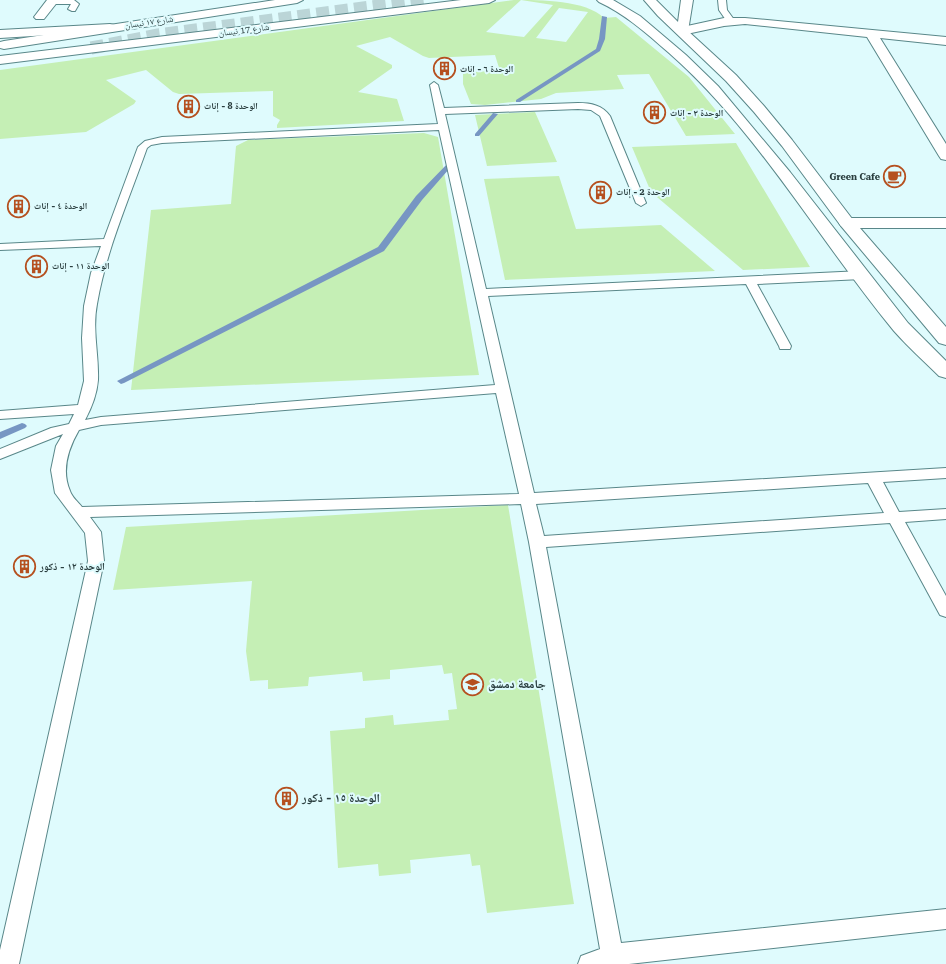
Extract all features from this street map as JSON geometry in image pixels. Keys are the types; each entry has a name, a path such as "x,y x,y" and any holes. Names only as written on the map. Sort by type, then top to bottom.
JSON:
{"main road":[{"name":"شارع ١٧ نيسان","path":"0,46 297,0"},
{"name":"شارع 17 نيسان","path":"0,60 489,0"},
{"path":"603,0 618,6 633,16 682,57 704,78 757,140 902,328 946,372"},
{"path":"650,0 662,14 731,78 758,109 787,143 847,223 946,340"},
{"path":"682,31 686,0"},
{"path":"40,17 52,1"},
{"path":"682,31 731,21 745,21 871,33 945,42"},
{"path":"0,34 110,28"},
{"path":"871,33 946,156"},
{"path":"847,223 946,223"}],"lane":[{"path":"722,0 723,10 731,21"},
{"path":"52,1 74,2 75,4 72,9"},
{"path":"434,85 537,542 612,955"},
{"path":"440,111 578,106 600,110 605,116 641,203"},
{"path":"8,964 96,561 93,532 79,512 63,494 58,470 62,446 84,409 91,381 88,338 90,306 97,273 143,147 154,141 443,127"},
{"path":"0,247 108,242"},
{"path":"481,294 862,275"},
{"path":"750,281 785,346"},
{"path":"0,454 56,431 101,421 502,388"},
{"path":"0,415 84,409"},
{"path":"79,512 527,499 946,473"},
{"path":"873,478 946,611"},
{"path":"537,542 946,514"},
{"path":"589,964 612,955 946,919"}],"green space":[{"path":"514,0 521,0 550,1 575,4 596,12 604,18 616,17 689,77 735,134 686,136 649,74 617,75 624,89 556,93 541,99 485,105 471,104 463,84 463,72 500,71 495,55 429,58 390,37 356,46 392,65 392,68 358,92 397,99 404,121 277,128 280,120 273,116 273,91 179,94 173,92 146,70 106,80 136,101 134,104 86,132 0,139 0,70","holes":["521,0 553,5 524,37 486,32","559,8 588,12 566,42 536,38"]},
{"path":"535,112 557,162 487,166 475,115"},
{"path":"424,133 438,137 479,375 131,390 151,210 231,204 236,146 248,140"},
{"path":"736,143 810,267 743,270 651,192 632,147"},
{"path":"559,176 576,229 661,225 715,271 505,280 484,179"},
{"path":"508,505 574,904 487,913 480,865 472,866 470,854 410,860 411,873 379,876 378,864 338,868 330,731 365,728 365,718 393,715 394,725 449,720 448,710 457,709 452,673 444,674 442,665 390,670 390,679 363,681 362,672 309,677 308,686 268,689 268,680 250,681 246,651 252,581 113,590 126,527"}],"waterway":[{"path":"518,101 598,50 602,39 604,17"},
{"path":"477,135 495,114"},
{"path":"121,381 381,249 419,198 454,160"},
{"path":"0,436 22,426"}],"tunnel":[{"path":"91,48 158,35 424,0"}],"place":[{"name":"الوحدة ٦ - إناث","path":"445,69"},
{"name":"الوحدة 8 - إناث","path":"189,106"},
{"name":"الوحدة ٣ - إناث","path":"654,113"},
{"name":"Green Cafe","path":"895,177"},
{"name":"الوحدة 2 - إناث","path":"601,192"},
{"name":"الوحدة ٤ - إناث","path":"19,206"},
{"name":"الوحدة ١١ - إناث","path":"37,266"},
{"name":"الوحدة ١٢ - ذكور","path":"25,566"},
{"name":"جامعة دمشق","path":"473,684"},
{"name":"الوحدة ١٥ - ذكور","path":"286,798"}]}
